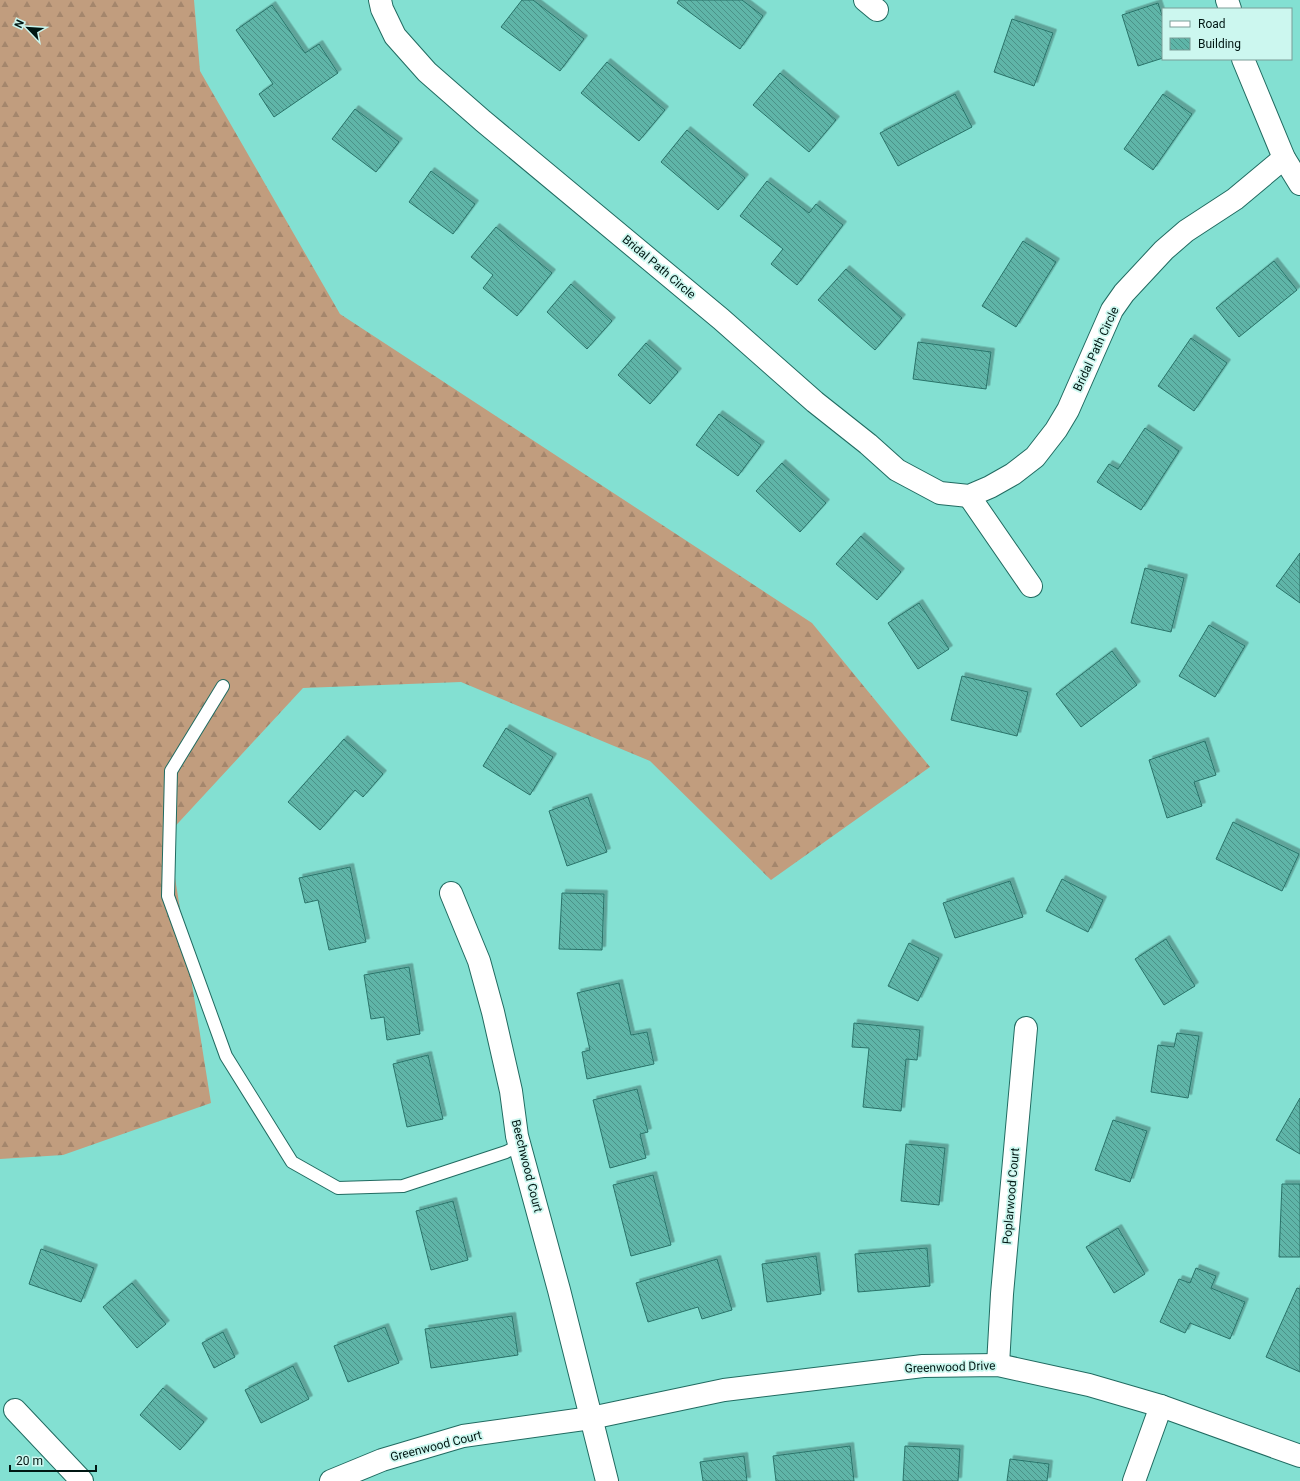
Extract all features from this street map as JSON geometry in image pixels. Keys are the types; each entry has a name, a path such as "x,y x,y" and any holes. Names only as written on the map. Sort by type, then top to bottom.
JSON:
{"street":[{"name":"Bridal Path Circle","path":"380,0 382,9 395,36 427,72 483,121 721,319 815,402 868,444 897,470 940,493 969,496 990,487 1013,474 1035,458 1056,430 1068,410 1112,310 1154,261 1186,231 1235,199 1284,158"},
{"path":"1242,60 1284,158 1300,184"},
{"path":"969,496 1031,586"},
{"name":"Beechwood Court","path":"450,893 479,961 491,1004 511,1091 520,1145 608,1481"},
{"name":"Poplarwood Court","path":"998,1365 1002,1294 1026,1028"},
{"name":"Greenwood Drive","path":"591,1418 724,1390 782,1382 923,1366 998,1365 1089,1385 1161,1406 1300,1456"},
{"path":"1134,1481 1161,1406"},
{"path":"15,1410 82,1481"},
{"name":"Greenwood Court","path":"331,1481 382,1460 463,1436 591,1418"}],"lane":[{"path":"223,686 171,771 168,896 226,1056 292,1162 338,1188 403,1186 506,1152 520,1145"}],"green space":[{"path":"0,0 194,0 200,71 340,314 812,623 930,767 771,880 650,761 461,682 303,688 168,834 211,1103 63,1155 0,1159"}],"building":[{"path":"522,0 533,0 584,39 560,71 501,27"},
{"path":"679,0 742,0 763,16 740,49 677,3"},
{"path":"1158,3 1162,15 1162,58 1138,66 1122,15"},
{"path":"272,5 305,53 319,44 338,73 274,117 259,94 273,84 236,30"},
{"path":"1012,19 1053,33 1034,86 994,72"},
{"path":"607,62 665,110 639,141 581,93"},
{"path":"780,73 836,120 809,152 753,105"},
{"path":"955,94 972,127 898,166 880,133"},
{"path":"1163,94 1192,114 1153,170 1124,149"},
{"path":"355,109 399,142 376,172 332,139"},
{"path":"687,130 745,178 718,210 661,162"},
{"path":"431,171 475,204 453,234 409,202"},
{"path":"767,181 809,213 816,204 843,225 797,285 771,264 783,249 740,216"},
{"path":"496,227 552,273 517,316 483,288 493,275 471,257"},
{"path":"1023,241 1056,262 1016,327 982,306"},
{"path":"1274,261 1297,290 1239,337 1216,308"},
{"path":"846,269 902,318 875,350 818,300"},
{"path":"571,284 612,321 587,349 547,312"},
{"path":"1191,338 1227,363 1194,411 1158,386"},
{"path":"918,342 991,352 986,389 913,379"},
{"path":"646,343 678,372 650,404 618,375"},
{"path":"719,414 761,445 738,476 696,445"},
{"path":"1145,428 1179,451 1141,510 1097,482 1109,464 1118,469"},
{"path":"782,463 826,503 800,532 756,491"},
{"path":"861,536 901,572 877,600 836,564"},
{"path":"1300,553 1300,603 1276,586"},
{"path":"1145,568 1184,578 1171,632 1131,623"},
{"path":"919,603 949,649 918,669 888,623"},
{"path":"1209,625 1245,646 1215,697 1179,676"},
{"path":"1112,651 1137,685 1081,727 1056,694"},
{"path":"962,676 1028,692 1017,736 951,720"},
{"path":"506,728 553,757 530,795 483,766"},
{"path":"344,739 383,774 363,797 355,790 320,830 288,802"},
{"path":"1205,741 1216,775 1194,782 1202,806 1167,818 1149,760"},
{"path":"588,797 607,852 567,866 549,811"},
{"path":"1233,822 1299,854 1282,891 1216,859"},
{"path":"350,867 366,942 329,950 318,900 305,903 299,878"},
{"path":"1062,879 1103,900 1088,932 1046,911"},
{"path":"1010,881 1023,917 955,938 943,903"},
{"path":"562,893 604,894 602,950 559,949"},
{"path":"1166,939 1195,986 1164,1005 1135,959"},
{"path":"909,943 939,958 918,1001 888,986"},
{"path":"409,967 420,1034 387,1040 384,1017 371,1019 364,975"},
{"path":"619,983 631,1035 647,1032 654,1064 587,1079 582,1052 590,1050 577,993"},
{"path":"854,1023 920,1030 917,1060 906,1059 901,1111 863,1107 869,1048 852,1047"},
{"path":"1177,1033 1199,1036 1188,1098 1151,1092 1158,1045 1174,1047"},
{"path":"428,1055 443,1119 407,1127 393,1064"},
{"path":"637,1089 648,1132 640,1134 646,1158 610,1168 593,1100"},
{"path":"1300,1098 1300,1154 1276,1140"},
{"path":"1113,1120 1147,1131 1130,1182 1095,1170"},
{"path":"906,1144 945,1148 939,1205 901,1201"},
{"path":"653,1175 671,1245 631,1256 613,1185"},
{"path":"1282,1184 1300,1184 1300,1257 1279,1257"},
{"path":"453,1201 468,1260 431,1270 416,1211"},
{"path":"1118,1228 1145,1274 1114,1293 1086,1247"},
{"path":"927,1248 930,1286 858,1292 855,1254"},
{"path":"41,1249 94,1268 81,1302 29,1284"},
{"path":"816,1256 821,1294 767,1302 762,1264"},
{"path":"717,1259 732,1310 702,1319 698,1307 648,1322 636,1283"},
{"path":"1196,1268 1216,1276 1211,1288 1245,1302 1230,1339 1190,1323 1185,1333 1160,1322 1179,1279 1190,1283"},
{"path":"132,1283 166,1324 137,1348 103,1307"},
{"path":"1297,1288 1300,1289 1300,1372 1266,1357"},
{"path":"512,1316 518,1355 431,1368 425,1329"},
{"path":"385,1327 399,1363 348,1382 334,1346"},
{"path":"223,1332 235,1357 214,1368 202,1343"},
{"path":"293,1366 309,1399 261,1423 245,1390"},
{"path":"163,1388 204,1422 180,1450 140,1415"},
{"path":"850,1446 854,1481 776,1481 773,1456"},
{"path":"905,1446 960,1449 958,1481 903,1481"},
{"path":"744,1456 747,1481 703,1481 700,1462"},
{"path":"1010,1459 1049,1464 1047,1481 1007,1481"}]}
